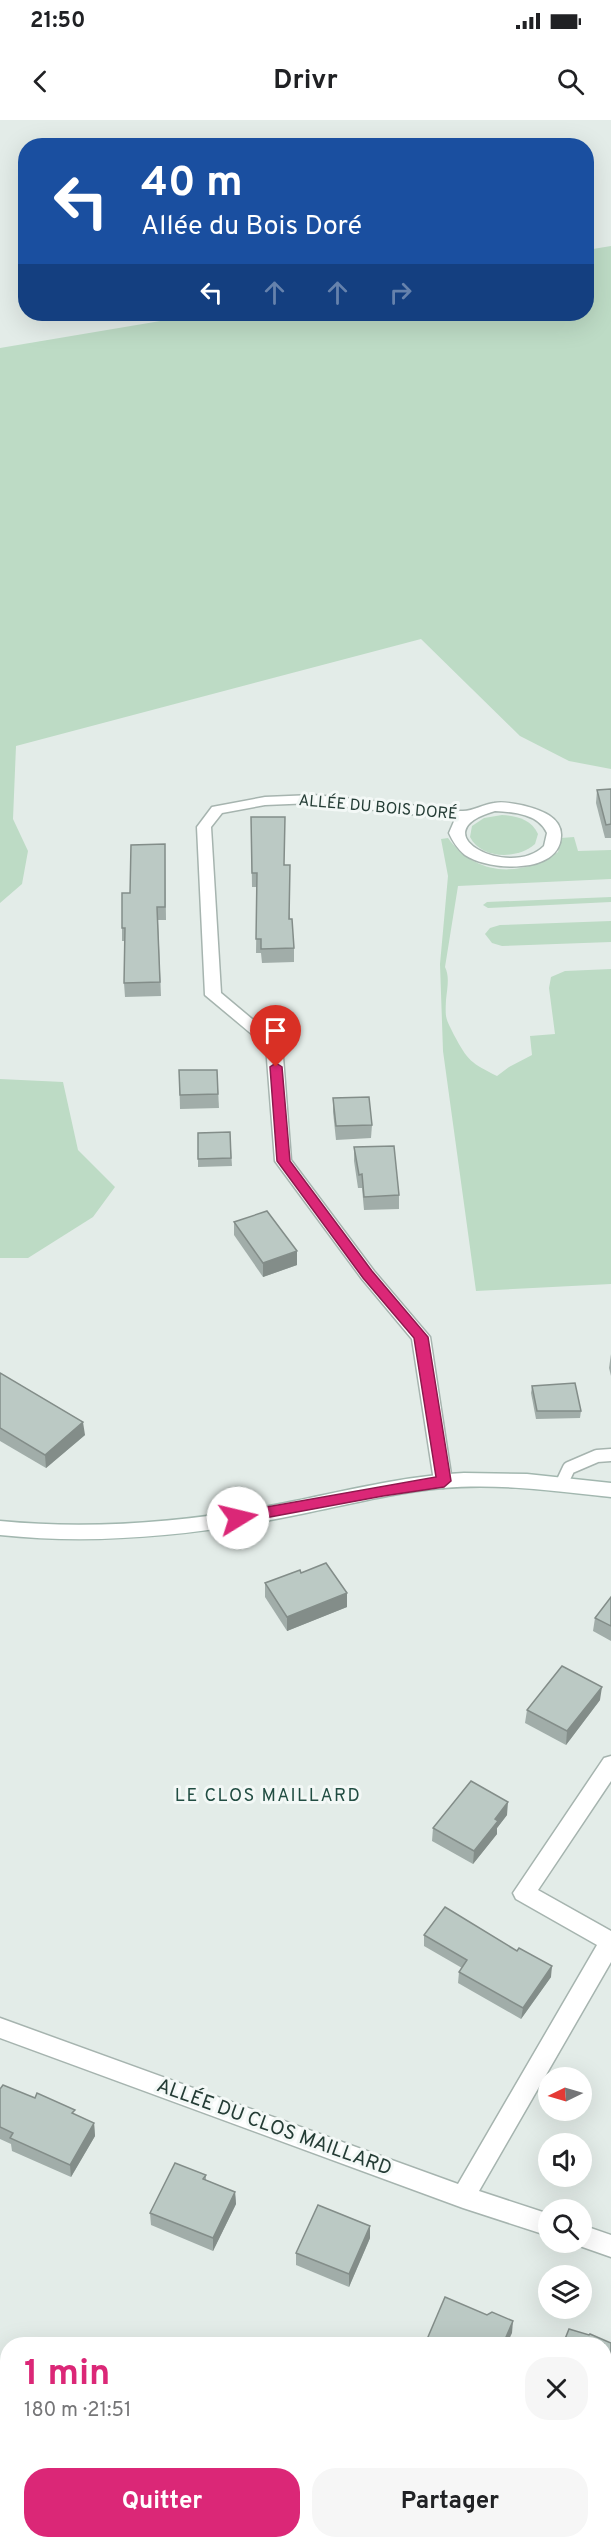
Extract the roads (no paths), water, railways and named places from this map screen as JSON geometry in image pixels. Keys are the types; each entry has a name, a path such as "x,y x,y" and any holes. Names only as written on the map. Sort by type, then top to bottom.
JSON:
{"street":[{"name":"ALLÉE DU BOIS DORÉ","path":"444,1481 421,1337 368,1275 284,1161 274,1044 213,995 204,827 218,810 265,801 313,799 468,816 495,807 527,810 541,816 550,825 554,834 553,844 546,853 533,860 501,863 484,860 470,854 461,846 456,836 458,826 468,816"},
{"path":"0,1528 70,1533 166,1528 278,1511 383,1490 444,1481 512,1480 611,1490"},
{"path":"463,2197 611,1942 524,1893 611,1764"},
{"name":"ALLÉE DU CLOS MAILLARD","path":"0,2028 463,2197 538,2221"},
{"path":"592,2239 611,2246"}],"lane":[{"path":"561,1485 569,1468 597,1456 611,1455"}],"district":[{"name":"LE CLOS MAILLARD","path":"268,1796"}]}
